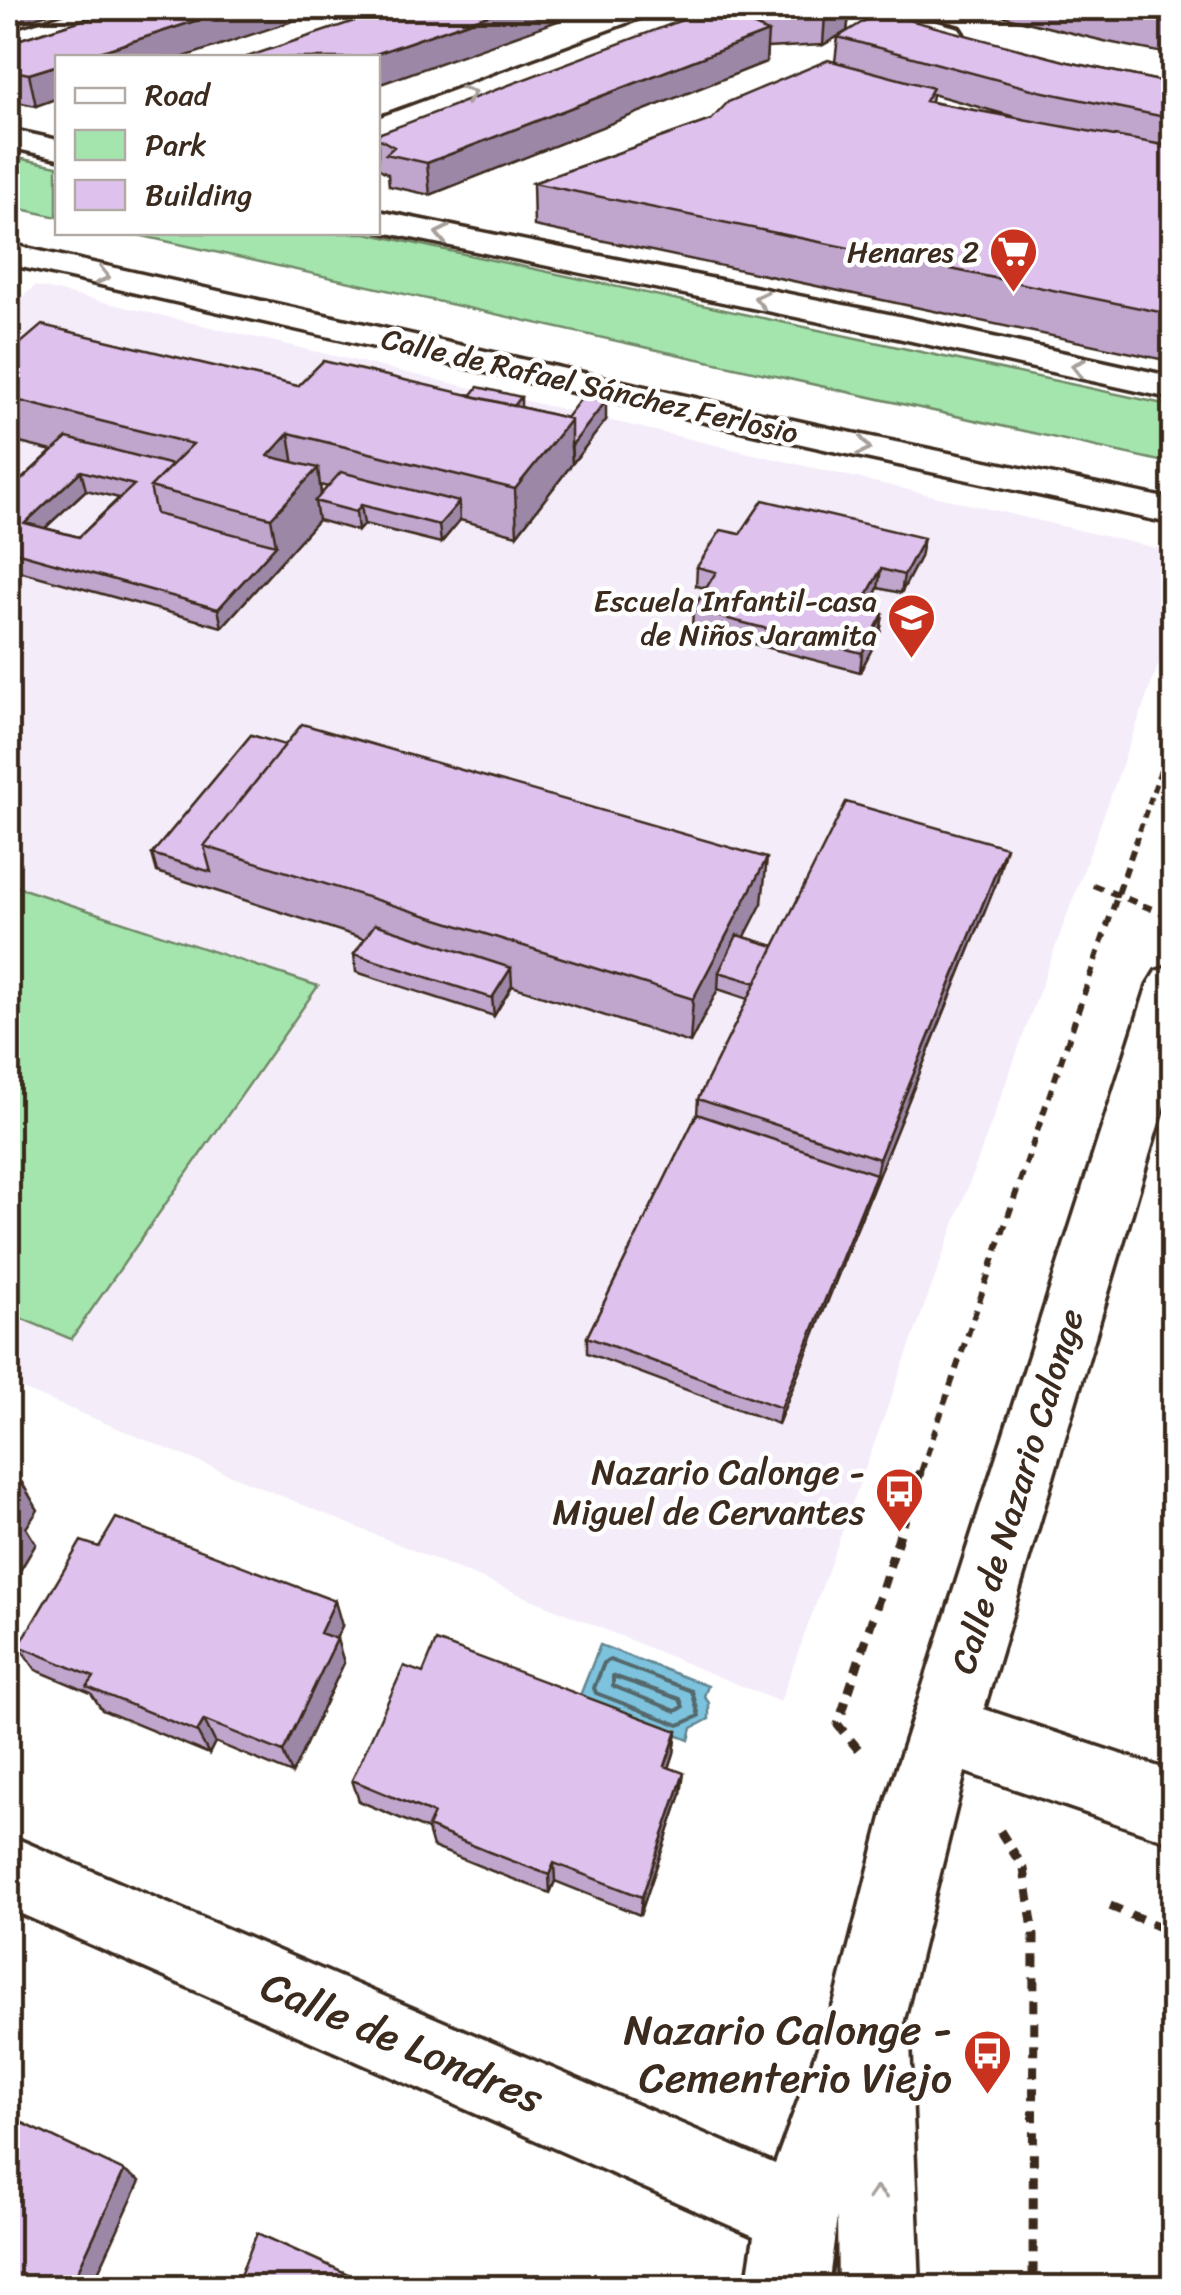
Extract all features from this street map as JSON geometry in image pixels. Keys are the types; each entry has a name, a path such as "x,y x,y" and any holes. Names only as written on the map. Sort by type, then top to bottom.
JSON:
{"street":[{"path":"8,41 116,8"},
{"path":"380,127 702,8"},
{"path":"856,8 973,40"},
{"path":"8,138 55,148"},
{"path":"380,221 898,327 1174,388"},
{"name":"Calle de Rafael Sánchez Ferlosio","path":"10,256 814,436 1174,512"},
{"name":"Calle de Nazario Calonge","path":"792,2251 873,2001 942,1730 1170,1011"},
{"path":"942,1730 1174,1808"},
{"name":"Calle de Londres","path":"8,1871 792,2251"},
{"name":"Calle de Nazario Calonge","path":"873,2001 879,2288"}],"path":[{"path":"922,1798 873,1767 838,1725 863,1640 1174,731"},
{"path":"1093,885 1174,918"},
{"path":"1000,1831 1024,1869 1034,1936 1034,2288"},
{"path":"1110,1906 1174,1933"}],"shaded area":[{"path":"35,286 1173,552 1173,625 780,1702 8,1383 8,309"}],"green space":[{"path":"8,156 55,166 55,217 8,206"},
{"path":"138,235 375,235 1173,406 1173,464"},
{"path":"8,884 318,986 71,1339 8,1313"}],"water":[{"path":"600,1645 708,1686 704,1696 709,1703 709,1719 692,1728 689,1740 579,1698"}],"building":[{"path":"121,8 235,8 90,55 55,55 55,66 29,74 8,70 8,43"},
{"path":"393,8 508,8 373,55 253,55"},
{"path":"714,8 768,32 427,163 386,154 394,147 380,139 380,133"},
{"path":"739,8 838,8 825,15 766,17"},
{"path":"1099,8 1174,8 1174,23 1115,11"},
{"path":"879,12 1068,62 1174,84 1174,119 1039,91 838,37"},
{"name":"Henares 2","path":"828,60 933,88 925,101 1174,147 1174,315 533,183 711,120 728,102"},
{"path":"42,325 298,386 323,361 571,419 515,489 289,433 268,456 318,468 271,518 150,487 193,444 8,398 8,354"},
{"path":"478,387 521,397 514,406 471,396"},
{"path":"583,396 606,401 571,446 571,419 566,418"},
{"path":"67,438 172,465 150,487 156,514 276,545 218,609 8,550 8,492","holes":["81,471 134,485 79,537 25,523"]},
{"path":"341,472 459,502 439,525 361,505 356,512 315,501"},
{"path":"763,500 924,538 904,575 881,569 860,608 883,614 862,653 693,610 716,572 697,567 721,530 740,534"},
{"path":"302,724 767,858 693,999 204,846"},
{"path":"251,735 285,745 204,846 211,872 152,854"},
{"path":"846,802 1006,847 879,1159 698,1099"},
{"path":"375,924 511,968 492,998 354,954"},
{"path":"737,935 774,946 756,983 719,972"},
{"path":"697,1114 876,1174 781,1408 587,1337"},
{"path":"8,1477 22,1483 8,1506"},
{"path":"8,1513 20,1518 8,1538"},
{"path":"116,1518 335,1601 320,1633 337,1639 283,1752 204,1720 197,1732 87,1687 94,1677 19,1646 81,1541 99,1547"},
{"path":"436,1641 677,1731 665,1766 684,1773 642,1897 554,1863 549,1875 489,1852 428,1827 434,1814 352,1780 404,1666 423,1673"},
{"path":"8,2116 124,2171 70,2288 8,2288"},
{"path":"257,2233 379,2288 235,2288"}],"place":[{"name":"Henares 2","path":"1014,294"},
{"name":"Escuela Infantil-casa de Niños Jaramita","path":"912,660"},
{"name":"Nazario Calonge - Miguel de Cervantes","path":"900,1534"},
{"name":"Nazario Calonge - Cementerio Viejo","path":"987,2096"}]}
